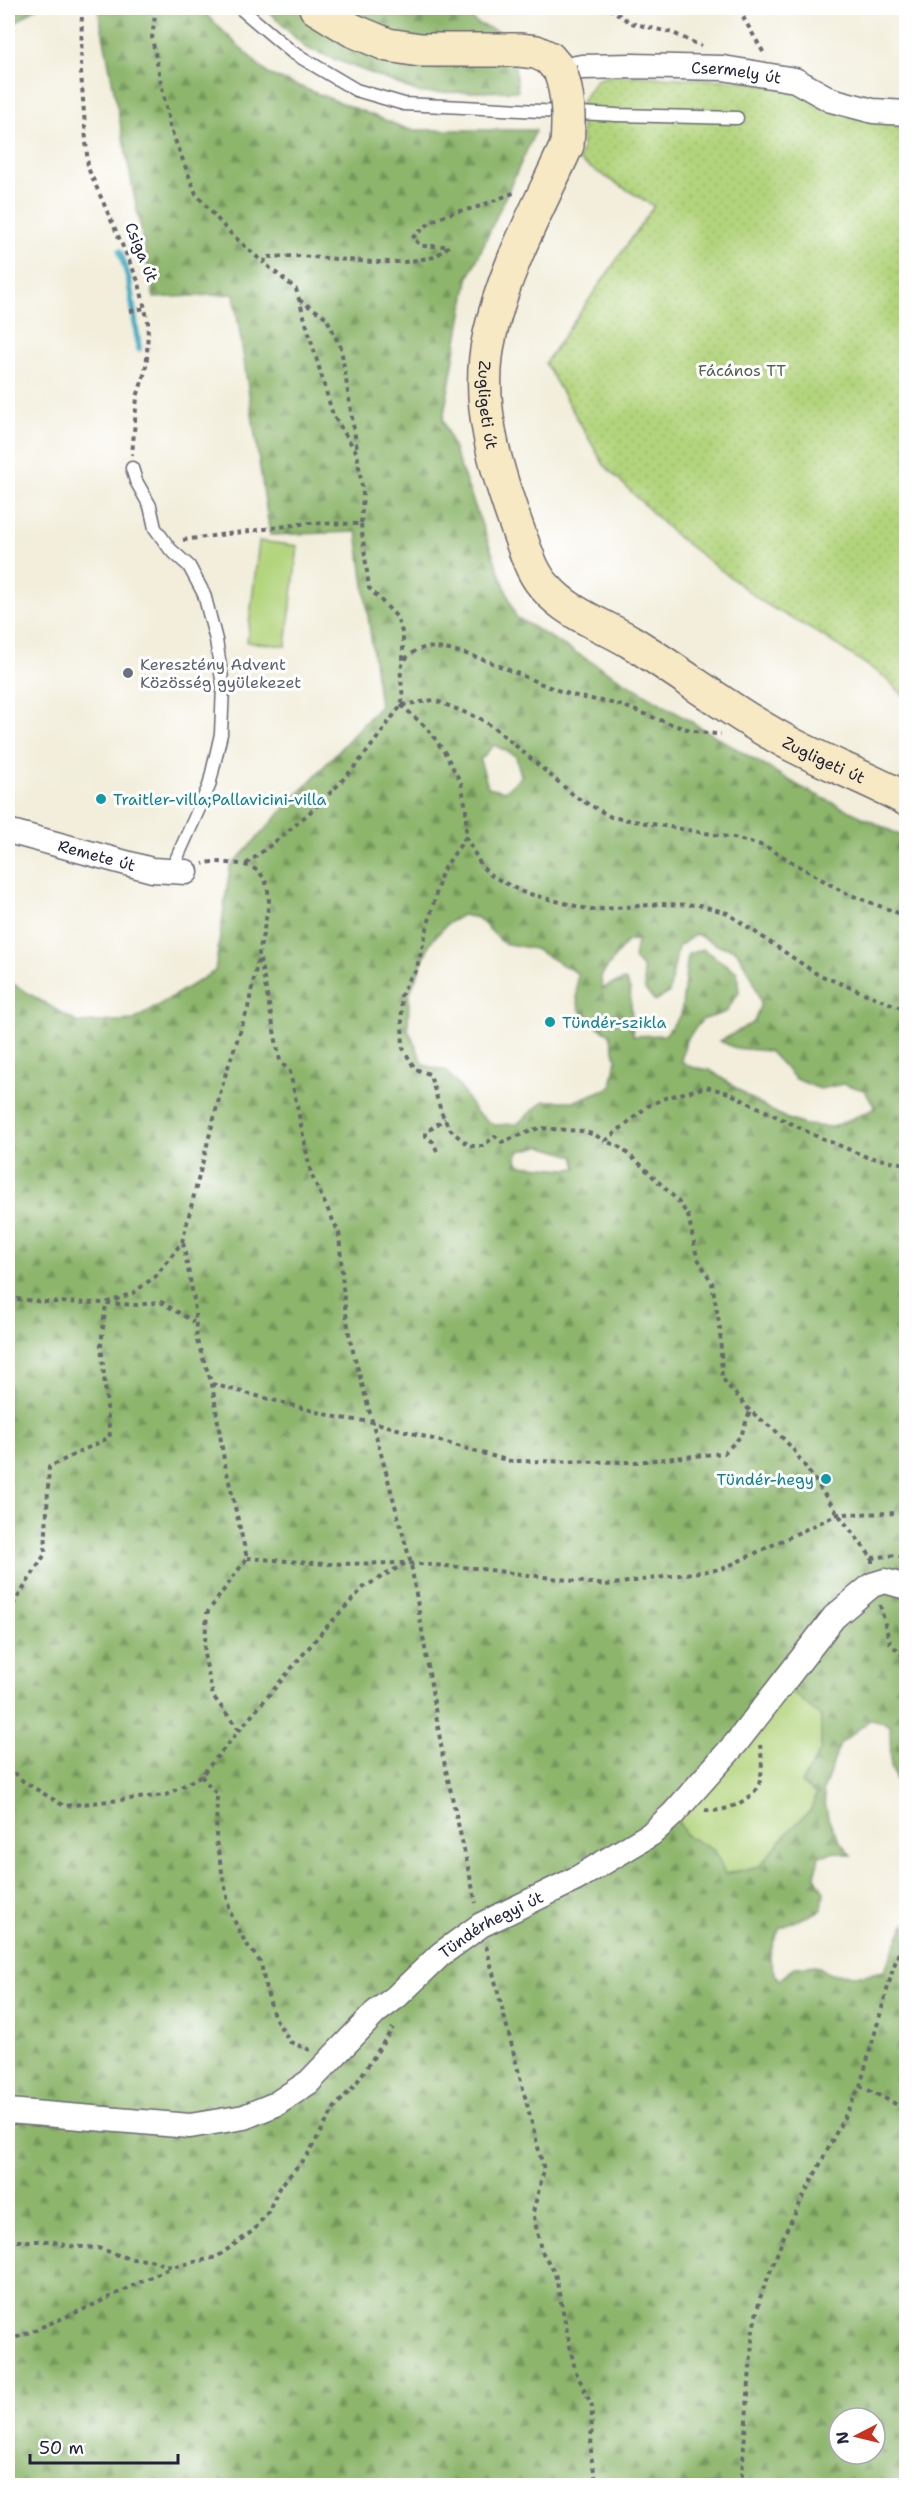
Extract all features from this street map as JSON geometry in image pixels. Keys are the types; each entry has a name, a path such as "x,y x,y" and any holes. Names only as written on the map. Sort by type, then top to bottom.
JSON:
{"street":[{"path":"316,8 352,30 388,45 420,50 536,52 549,58 560,71"},
{"name":"Csermely út","path":"560,71 582,67 622,66 723,68 795,80 831,100 873,111 906,113"},
{"name":"Zugligeti út","path":"560,71 568,99 567,145 519,247 502,291 489,335 485,379 486,417 493,455 530,564 546,589 573,610 631,642 777,737 906,799"},
{"name":"Remete út","path":"8,831 152,870 179,872"},
{"path":"872,1585 885,1581 906,1587"},
{"name":"Tündérhegyi út","path":"8,2111 190,2126 244,2117 276,2104 309,2082 376,2012 396,1997 427,1966 481,1925 576,1879 651,1834 686,1799 747,1728 834,1617 872,1585"}],"lane":[{"path":"240,8 292,52 356,90 404,104 616,116 737,118"},
{"path":"132,468 136,481 150,506 155,528 163,542 189,566 204,594 216,640 223,686 221,734 209,786 179,872"}],"path":[{"name":"Csiga út","path":"82,8 81,72 88,168 140,283 145,308 147,358 145,372 136,397 132,468"},
{"path":"156,8 152,38 170,127 196,194 227,230 296,289 333,415 357,453"},
{"path":"609,8 631,23 673,33 705,47"},
{"path":"741,8 744,19 768,59 759,58"},
{"path":"264,263 266,257 311,257 373,262 404,262 435,257 449,246 422,246 412,238 432,221 453,212 475,208 519,190 549,184"},
{"path":"246,864 297,825 344,779 401,705 400,680 404,662 404,635 397,617 369,588 361,524 363,494 341,348 326,317 299,300"},
{"path":"130,311 145,308"},
{"path":"163,542 309,523 361,524"},
{"path":"404,662 418,649 434,647 469,654 573,696 624,706 657,721 709,734 724,734 729,728"},
{"path":"401,705 434,700 479,718 496,729 576,798 611,817 734,838 765,846 843,892 906,916"},
{"path":"401,705 428,729 445,753 461,783 466,808 466,837 482,867 492,876 522,892 591,910 661,904 699,905 727,913 817,974 906,1010"},
{"path":"466,837 442,872 416,971 408,980 401,996 403,1048 415,1069 429,1074 451,1130 470,1146 483,1146 495,1137 502,1142 539,1128 595,1134 618,1146 677,1200 688,1215 697,1257 712,1283 720,1328 722,1378 750,1411 777,1432 793,1449 872,1558 872,1585"},
{"path":"106,1303 133,1293 156,1276 182,1242 224,1079 248,1008 260,959 269,904 269,888 261,873 246,864 210,862 179,872"},
{"path":"260,959 280,1061 290,1072 312,1174 339,1233 344,1300 350,1340 409,1563 443,1757 493,1979 544,2170 532,2212 541,2250 555,2273 574,2370 592,2406 591,2456 597,2486"},
{"path":"605,1141 648,1106 665,1098 706,1087 729,1093 814,1135 867,1156 906,1164"},
{"path":"437,1151 433,1142 426,1136 426,1132 445,1119"},
{"path":"182,1242 194,1300 197,1341 212,1384 224,1460 247,1558 207,1613 204,1654 213,1696 239,1730"},
{"path":"8,1298 44,1302 137,1305 161,1302 194,1323"},
{"path":"8,1613 45,1554 49,1467 110,1437 101,1345 106,1303"},
{"path":"212,1384 340,1418 373,1422 510,1461 635,1462 724,1453 741,1436 750,1411"},
{"path":"247,1558 327,1564 409,1563 474,1568 606,1585 722,1569 838,1514 906,1513"},
{"path":"872,1558 896,1554 906,1558"},
{"path":"8,1766 23,1781 64,1806 166,1795 201,1776 322,1632 364,1587 409,1563"},
{"path":"882,1614 890,1642 906,1659"},
{"path":"686,1799 708,1811 735,1807 758,1786 762,1760 760,1744 747,1728"},
{"path":"201,1776 217,1794 216,1841 231,1912 245,1942 261,1963 274,2016 290,2042 330,2059"},
{"path":"741,2486 753,2329 760,2298 786,2231 861,2086 906,1933"},
{"path":"8,2341 89,2307 172,2266 217,2257 254,2230 268,2212 279,2188 308,2154 335,2107 355,2085 396,2024"},
{"path":"861,2086 906,2109"},
{"path":"8,2241 51,2241 67,2246 98,2248 130,2259 150,2260 172,2266"}],"green space":[{"path":"8,8 36,8 8,28"},
{"path":"98,8 199,8 268,74 410,130 536,130 468,279 443,420 516,617 804,789 906,838 906,1804 891,1767 890,1725 871,1719 840,1744 823,1791 828,1818 839,1840 851,1855 836,1852 819,1856 815,1876 824,1892 822,1910 780,1928 771,1948 770,1960 779,1980 795,1967 816,1965 830,1974 863,1975 884,1971 906,1922 906,2485 8,2486 8,981 78,1023 134,1020 215,971 230,867 380,706 357,532 270,535 234,294 154,298","holes":["494,745 516,756 521,777 505,791 488,787 480,760","462,915 478,918 503,943 535,949 577,973 577,996 581,1011 591,1022 610,1034 616,1059 611,1087 575,1101 544,1101 517,1124 494,1125 476,1112 446,1071 424,1065 408,1029 409,995 430,943 447,924","696,934 717,945 736,950 752,977 761,1003 754,1022 720,1041 735,1048 769,1051 796,1079 820,1089 843,1084 864,1090 876,1108 833,1127 805,1125 785,1118 758,1103 710,1070 691,1067 681,1061 686,1040 702,1020 726,1012 739,992 737,972 703,949 688,954 681,1015 665,1035 633,1036 630,989 625,980 602,989 601,976 627,941 637,940 634,959 643,969 645,990 655,1001 669,993 678,947","541,1146 574,1156 577,1168 520,1165 516,1158 520,1151","782,1683 821,1717 821,1750 801,1783 816,1794 811,1810 788,1832 760,1866 725,1874 715,1851 687,1836 673,1814"]},
{"path":"265,8 465,8 476,23 511,36 518,91 421,93 306,48"},
{"name":"Fácános TT","path":"614,75 744,81 906,113 906,698 885,677 823,636 764,603 675,535 604,465 545,363 654,206 579,161 582,148 581,103 597,79"},
{"path":"259,541 298,546 286,646 247,642"},
{"path":"782,1683 822,1717 821,1750 801,1783 816,1794 811,1810 788,1832 760,1866 725,1874 715,1851 687,1836 673,1814"}],"waterway":[{"path":"120,251 129,280 139,349"}],"place":[{"name":"Keresztény Advent Közösség gyülekezet","path":"128,673"},
{"name":"Traitler-villa;Pallavicini-villa","path":"101,799"},
{"name":"Tündér-szikla","path":"550,1022"},
{"name":"Tündér-hegy","path":"826,1479"}]}
